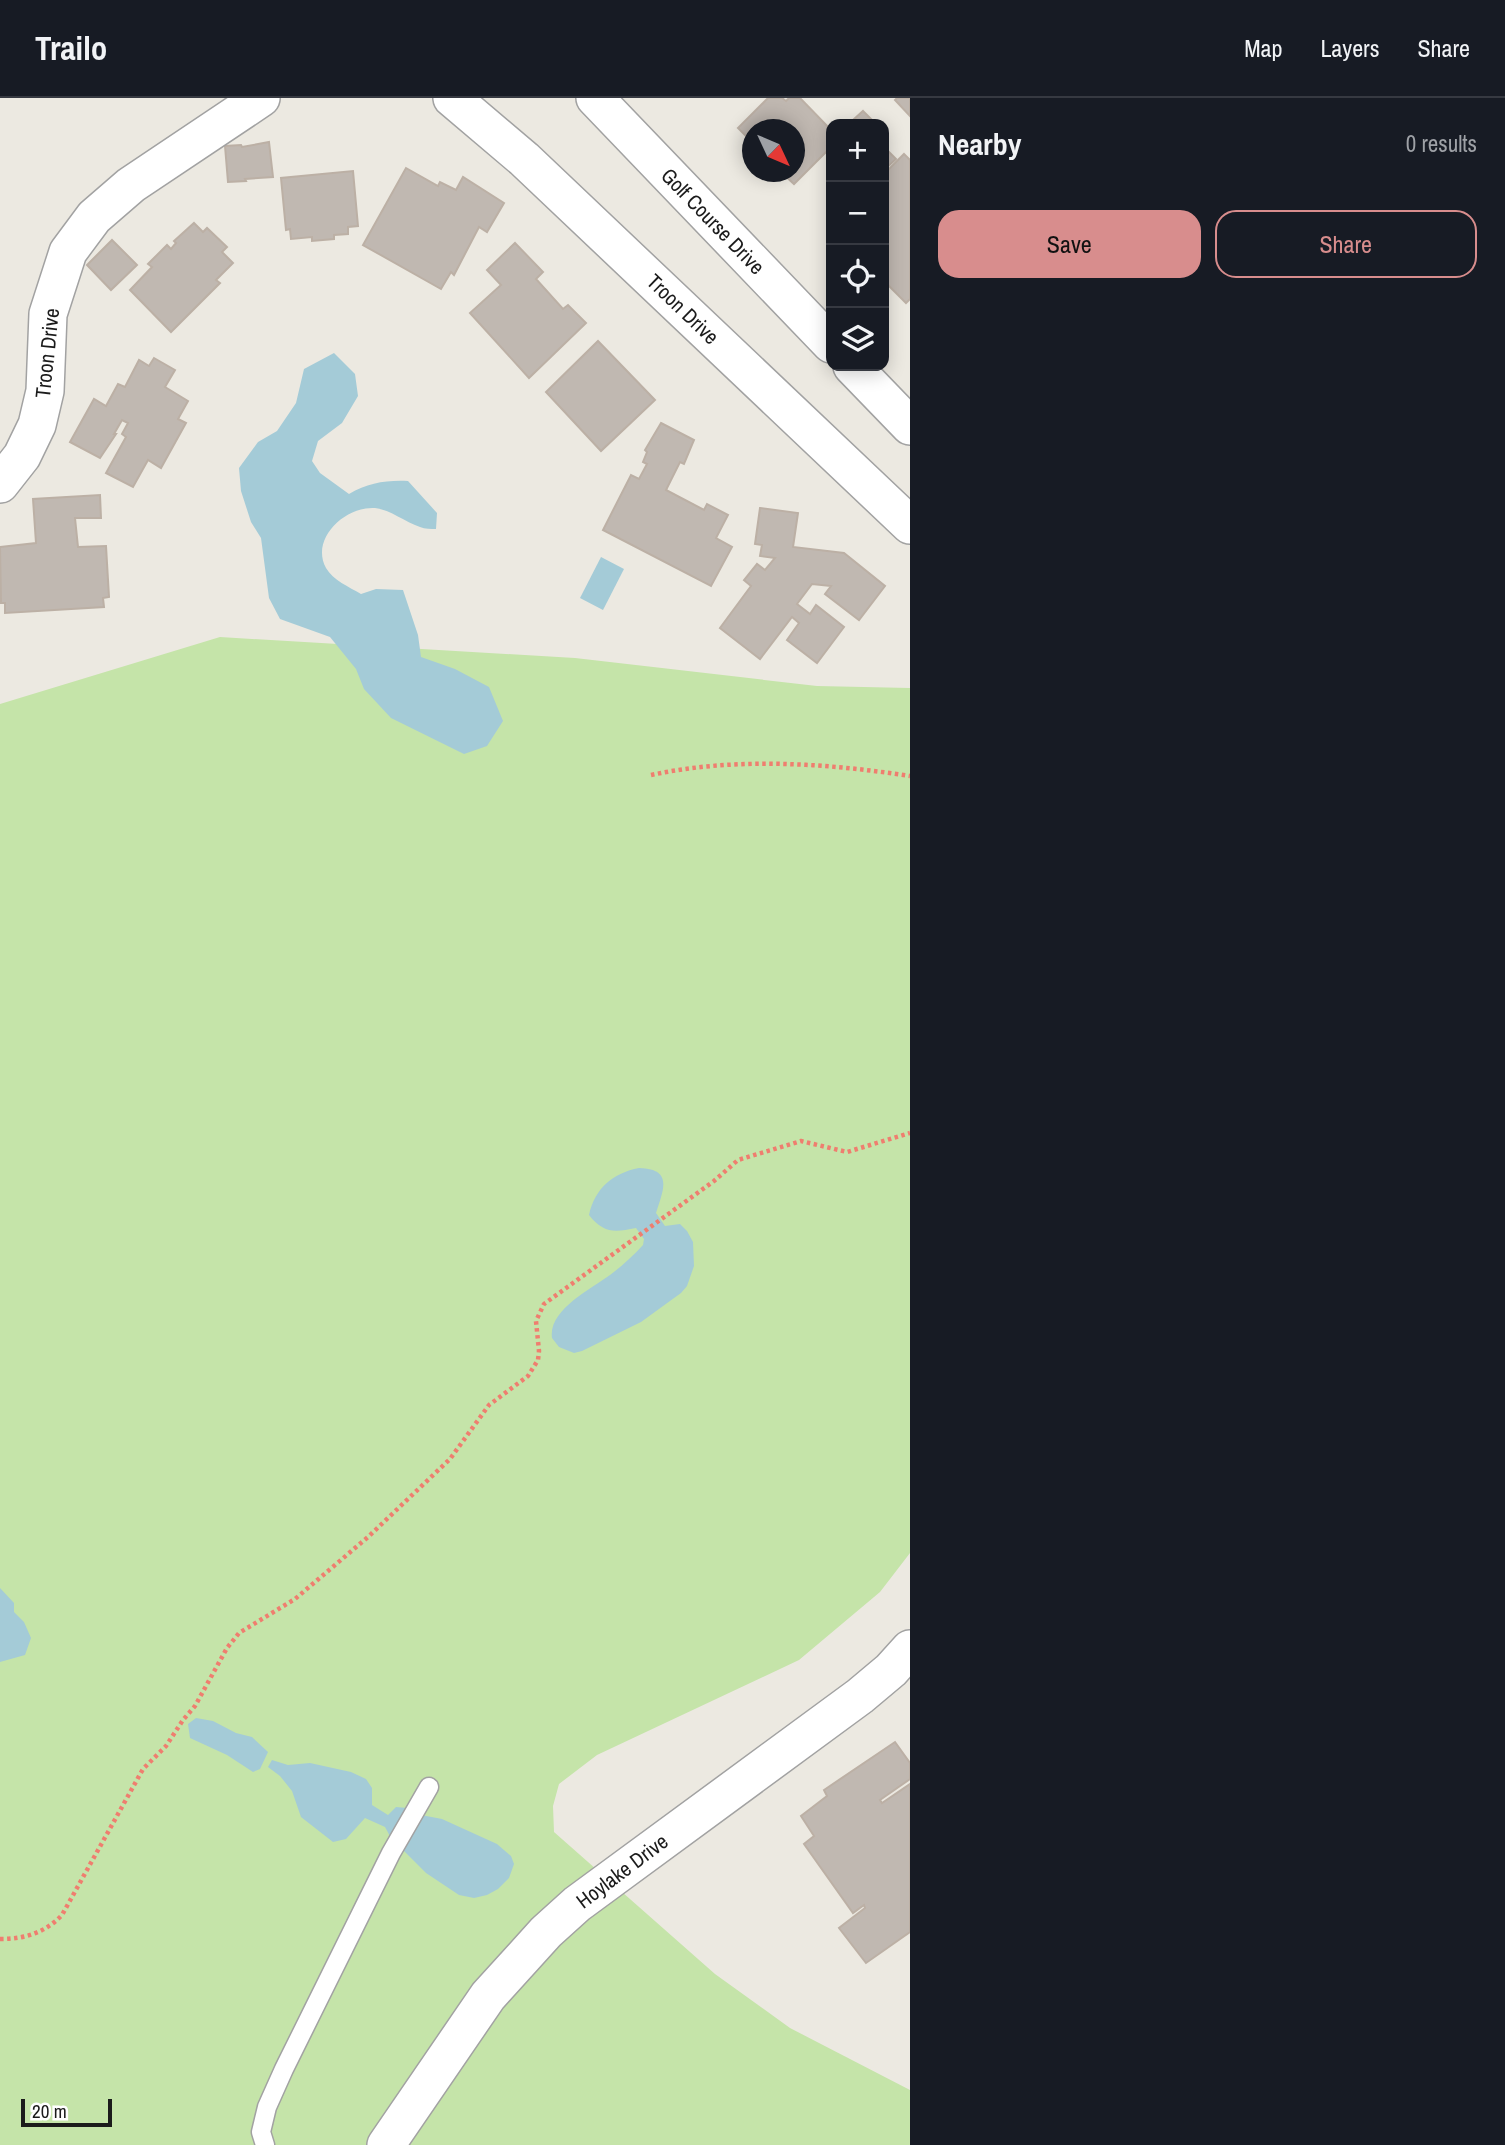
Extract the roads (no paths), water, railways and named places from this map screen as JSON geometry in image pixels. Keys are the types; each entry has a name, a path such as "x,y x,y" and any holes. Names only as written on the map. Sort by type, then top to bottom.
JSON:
{"street":[{"name":"Troon Drive","path":"0,484 22,456 37,425 45,391 48,314 68,252 94,217 131,185 261,98"},
{"name":"Troon Drive","path":"452,98 524,159 910,525"},
{"name":"Golf Course Drive","path":"595,98 826,339"},
{"path":"857,371 910,426"},
{"name":"Hoylake Drive","path":"386,2145 488,1996 546,1931 577,1904 860,1696 891,1670 910,1649"}],"lane":[{"path":"265,2145 261,2132 267,2107 391,1853 429,1787"}],"water":[{"path":"334,353 355,374 358,396 342,423 318,441 312,461 320,473 349,494 377,483 408,481 437,513 436,529 426,529 381,509 352,512 333,526 327,536 322,557 326,568 337,580 361,594 376,589 403,590 418,635 421,657 455,669 489,687 503,721 487,746 464,754 391,718 364,689 356,669 330,637 280,619 269,598 261,538 251,522 241,491 239,468 258,442 277,431 296,403 304,369"},
{"path":"601,557 624,569 603,610 580,598"},
{"path":"639,1168 650,1169 662,1177 663,1189 656,1213 665,1226 680,1224 693,1242 694,1266 687,1286 641,1322 574,1353 559,1347 552,1338 557,1318 572,1301 627,1261 643,1245 644,1239 636,1228 616,1231 600,1226 589,1215 592,1205 601,1190 613,1178"},
{"path":"0,1588 14,1603 14,1612 24,1622 31,1638 25,1655 0,1662"},
{"path":"196,1718 213,1721 236,1733 252,1737 268,1752 260,1769 253,1772 227,1755 190,1738 188,1724"},
{"path":"272,1760 288,1765 310,1763 351,1772 366,1779 372,1788 372,1805 388,1815 396,1807 407,1808 421,1815 442,1819 497,1844 511,1856 514,1864 509,1878 487,1895 474,1898 459,1895 426,1873 391,1838 385,1827 365,1818 346,1839 333,1842 301,1817 292,1791 280,1776 268,1767"}]}
